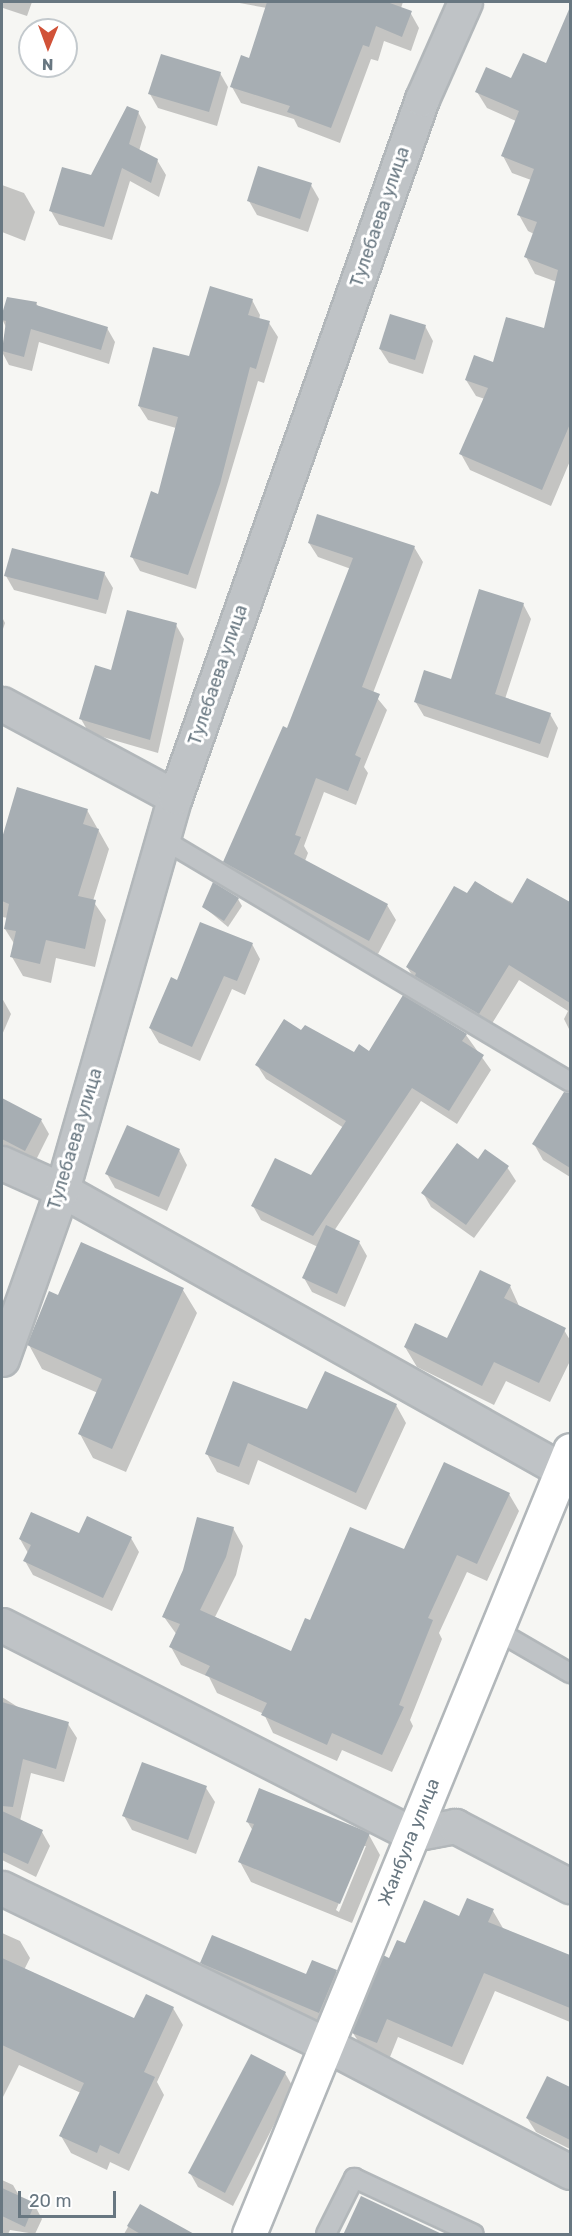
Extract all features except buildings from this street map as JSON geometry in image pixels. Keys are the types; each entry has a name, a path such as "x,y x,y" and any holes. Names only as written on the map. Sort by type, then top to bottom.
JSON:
{"street":[{"name":"Тулебаева улица","path":"2,1359 62,1190 161,838 422,99 465,2"},
{"path":"2,704 175,797"},
{"path":"2,1163 62,1190 566,1460"},
{"name":"Жанбула улица","path":"249,2235 566,1460"},
{"path":"2,1625 413,1834 454,1826 570,1886"},
{"path":"2,1888 327,2045 570,2172"}],"lane":[{"path":"161,838 570,1083"},
{"path":"496,1630 570,1673"},
{"path":"326,2235 354,2178 474,2235"}]}
